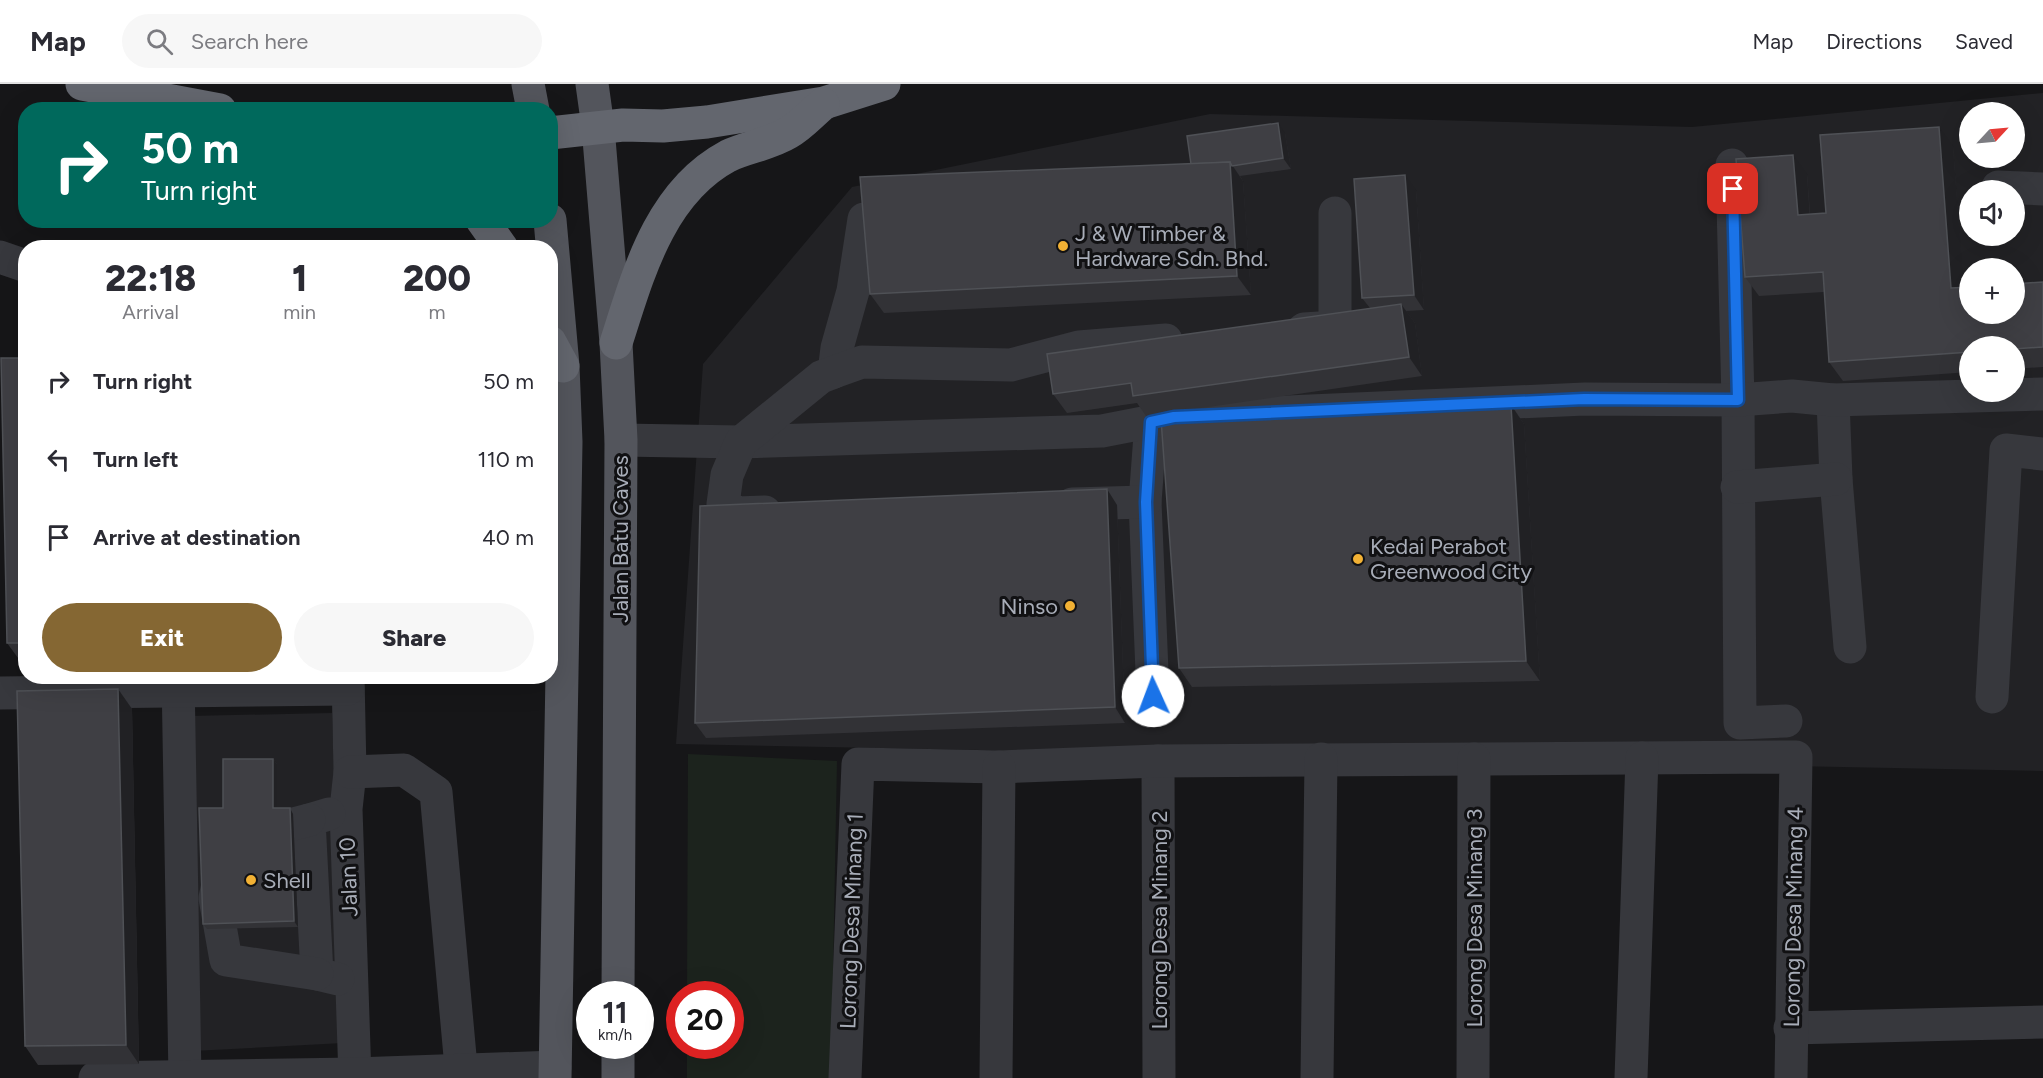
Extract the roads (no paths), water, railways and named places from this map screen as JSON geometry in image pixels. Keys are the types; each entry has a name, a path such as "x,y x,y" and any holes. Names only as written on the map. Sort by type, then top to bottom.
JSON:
{"highway":[{"path":"82,84 178,102"},
{"path":"558,132 598,127 707,122 824,103 884,84"},
{"path":"616,343 638,274 653,239 670,209 692,183 728,157 788,133 824,103"}],"main road":[{"path":"528,84 532,102"},
{"name":"Jalan Batu Caves","path":"592,84 598,127 616,343 621,440 618,981"},
{"path":"555,1073 566,442 558,372"},
{"path":"618,1059 618,1078"}],"street":[{"path":"1732,165 1738,400 1740,723 1786,721"},
{"path":"2025,188 2043,189"},
{"path":"1277,331 1335,327 1335,213"},
{"path":"834,372 837,348 853,291 864,219"},
{"path":"0,257 18,263"},
{"path":"800,512 737,513 723,504 727,475 741,442 821,377 862,362 1011,365 1079,347 1195,338"},
{"path":"621,440 741,442 1102,431 1174,417 1584,399 1738,400 1792,396 1833,400 2043,394"},
{"path":"1833,400 1836,479 1850,647"},
{"path":"1151,422 1146,502 1153,696"},
{"path":"1992,697 2006,450 2043,454"},
{"path":"1737,487 1836,479"},
{"path":"1038,505 1146,502"},
{"path":"0,693 178,684 185,1077"},
{"name":"Jalan 10","path":"348,684 350,772 346,809 355,1076"},
{"name":"Lorong Desa Minang 4","path":"1642,758 1796,756 1791,1078"},
{"path":"996,1078 999,767 1158,761 1642,758 1632,1078"},
{"path":"1317,1078 1321,759"},
{"name":"Lorong Desa Minang 3","path":"1473,1078 1474,759"},
{"name":"Lorong Desa Minang 2","path":"1158,761 1159,1078"},
{"name":"Lorong Desa Minang 1","path":"845,1078 858,764 999,767"},
{"path":"350,772 404,770 436,792 462,1074"},
{"path":"346,809 263,832 224,853 215,898 226,960 317,974 352,982"},
{"path":"309,820 317,974"},
{"path":"1791,1028 2043,1022"},
{"path":"95,1078 555,1073"}],"place":[{"name":"J & W Timber & Hardware Sdn. Bhd.","path":"1063,246"},
{"name":"Kedai Perabot Greenwood City","path":"1358,559"},
{"name":"Ninso","path":"1070,606"},
{"name":"Shell","path":"251,880"}]}
